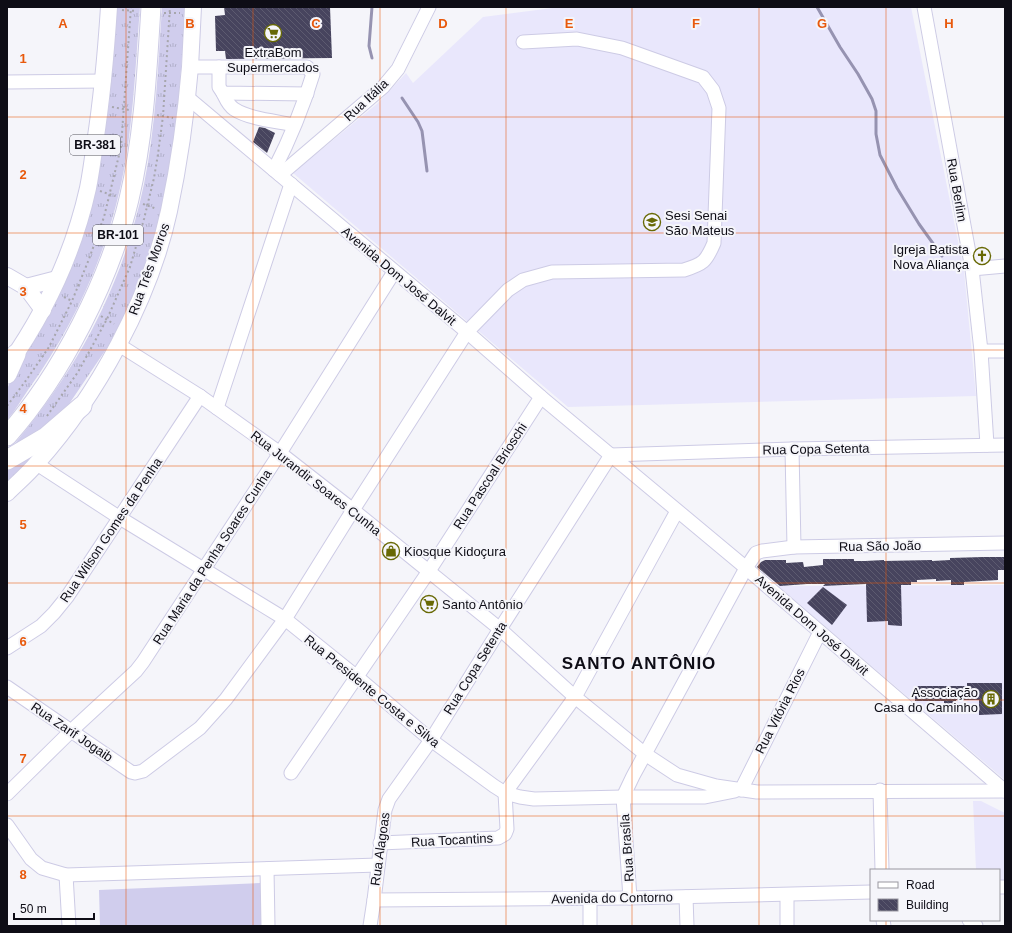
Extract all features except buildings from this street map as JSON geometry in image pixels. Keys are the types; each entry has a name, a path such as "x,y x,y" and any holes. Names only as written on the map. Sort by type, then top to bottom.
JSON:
{"highway":[{"name":"BR-101","path":"7,436 32,405 61,361 103,279 118,237 129,200 142,125 151,7"},
{"path":"7,374 11,360"},
{"path":"7,460 46,437 82,406"}],"main road":[{"name":"BR-381","path":"11,360 43,310 58,279 79,222 88,188 104,81 109,7"},
{"name":"Rua Três Morros","path":"7,493 37,464 82,406 119,345 144,290 169,212 187,97 193,7"},
{"path":"7,276 26,287 43,310"},
{"path":"26,287 58,279"}],"street":[{"name":"Rua Itália","path":"277,172 383,87 398,69 429,7"},
{"name":"Rua Berlim","path":"924,7 972,269 981,351 987,445"},
{"path":"285,620 353,510 467,332 508,290 523,280 552,272 684,270 700,265 708,256 714,243 719,108 713,90 703,77 622,48 577,40 523,42"},
{"path":"190,67 307,67 313,74 307,94 277,172"},
{"path":"219,68 219,87 227,102 233,108 245,115 294,125"},
{"path":"7,82 104,81"},
{"path":"223,94 307,94"},
{"name":"Avenida Dom José Dalvit","path":"187,97 467,332 541,397 746,568 1005,791"},
{"path":"217,408 291,184"},
{"path":"972,269 1005,266"},
{"name":"Rua Maria da Penha Soares Cunha","path":"7,794 71,731 136,671 143,662 280,453 394,272"},
{"name":"Rua Jurandir Soares Cunha","path":"119,345 200,396 280,453 500,629 575,697 645,754 677,775 695,781 740,790"},
{"path":"981,351 1005,351"},
{"name":"Rua Wilson Gomes da Penha","path":"7,648 41,626 67,597 200,396"},
{"name":"Rua Pascoal Brioschi","path":"291,773 429,571 541,397"},
{"name":"Rua Copa Setenta","path":"431,740 611,455 792,449 1005,445"},
{"path":"792,449 794,547"},
{"name":"Rua Presidente Costa e Silva","path":"37,464 120,518 204,568 285,620 357,677 431,740 494,786 505,792 520,797 534,799 705,797 740,790"},
{"path":"505,792 575,697 678,511"},
{"name":"Rua São João","path":"756,553 794,547 1005,543"},
{"name":"Avenida Dom José Dalvit","path":"746,568 756,553"},
{"path":"624,797 645,754 746,568"},
{"name":"Rua Zarif Jogaib","path":"7,687 131,772 139,772 143,771 200,728 226,699 285,620"},
{"name":"Rua Vitória Rios","path":"740,790 820,632"},
{"name":"Rua Alagoas","path":"374,900 384,810 389,799 431,740"},
{"path":"740,790 758,792 880,790 1005,791"},
{"path":"880,790 882,869"},
{"name":"Rua Tocantins","path":"380,843 498,838 505,834 507,829 505,792"},
{"name":"Rua Brasíla","path":"624,797 630,898"},
{"path":"7,825 31,859 42,868 66,875 378,865"},
{"path":"267,869 268,926"},
{"path":"66,875 69,926"},
{"name":"Avenida do Contorno","path":"374,900 630,898 870,892"},
{"path":"787,895 787,926"},
{"path":"686,897 687,926"},
{"path":"590,898 590,926"},
{"path":"370,924 374,900"}],"shaded area":[{"name":"Sesi Senai São Mateus","path":"560,7 911,7 964,271 976,396 568,407 293,173 378,103 406,73 413,83 483,17"},
{"path":"1005,585 1005,780 778,586"},
{"path":"973,801 981,801 1005,813 1005,881 1000,881 1000,869 976,869"}],"green space":[{"path":"116,7 140,7 129,139 120,190 102,250 77,308 46,363 7,420 7,389 96,187 109,104"},
{"path":"162,7 186,7 178,107 171,166 157,228 139,281 125,317 115,336 65,410 51,428 7,453 54,392 75,360 93,328 123,259 135,222 148,162 156,96"},
{"path":"42,448 7,485 7,467"},
{"path":"260,883 262,926 100,926 99,890"}],"waterway":[{"path":"372,7 369,46 372,58"},
{"path":"817,7 872,99 876,111 876,134 880,155 897,188 919,224 942,256"},
{"path":"402,98 418,122 422,131 427,171"}],"place":[{"name":"ExtraBom Supermercados","path":"273,33"},
{"name":"Sesi Senai São Mateus","path":"652,222"},
{"name":"Igreja Batista Nova Aliança","path":"982,256"},
{"name":"Kiosque Kidoçura","path":"391,551"},
{"name":"Santo Antônio","path":"429,604"},
{"name":"Associação Casa do Caminho","path":"991,699"}],"district":[{"name":"SANTO ANTÔNIO","path":"639,663"}]}
